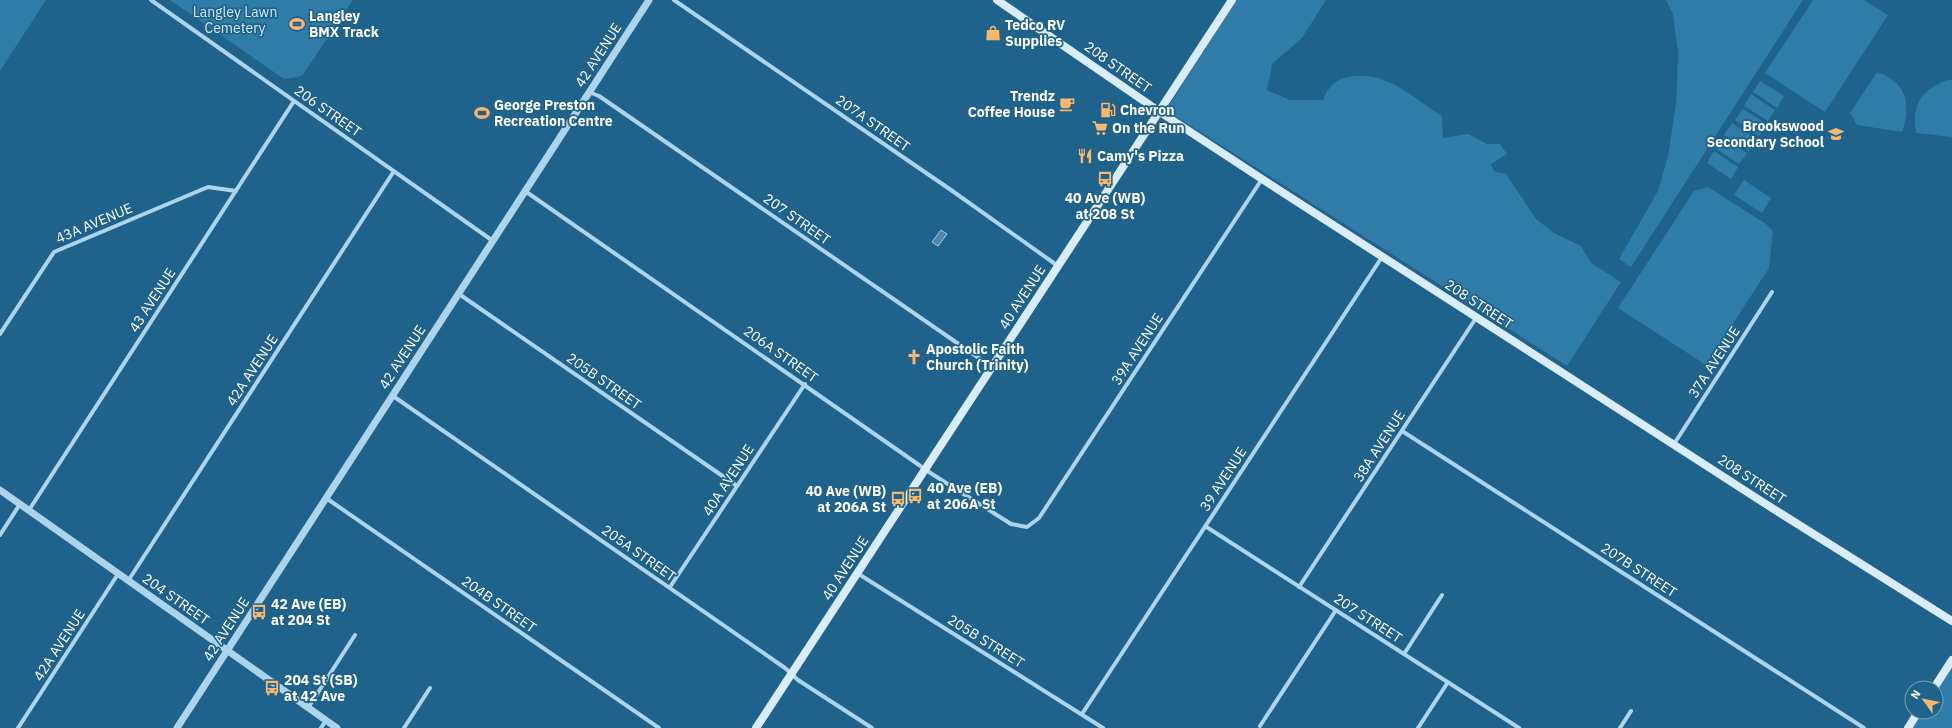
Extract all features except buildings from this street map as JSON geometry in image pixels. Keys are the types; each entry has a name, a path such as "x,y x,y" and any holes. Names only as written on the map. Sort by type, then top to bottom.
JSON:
{"main road":[{"name":"208 STREET","path":"997,0 1160,112 1262,179 1761,501 1952,621"},
{"name":"40 AVENUE","path":"756,728 1232,0"},
{"path":"1939,680 1952,660"}],"street":[{"name":"206 STREET","path":"151,0 493,241"},
{"name":"42 AVENUE","path":"177,728 649,0"},
{"name":"207A STREET","path":"674,0 945,186 1058,266"},
{"name":"207 STREET","path":"589,92 606,101 992,367"},
{"name":"43 AVENUE","path":"29,510 294,101"},
{"name":"42A AVENUE","path":"128,581 394,171"},
{"name":"39A AVENUE","path":"1027,527 1039,518 1262,179"},
{"name":"43A AVENUE","path":"0,334 54,252 208,187 236,191"},
{"name":"206A STREET","path":"525,191 926,468 1011,524 1027,527"},
{"name":"39 AVENUE","path":"1082,714 1382,256"},
{"name":"37A AVENUE","path":"1674,444 1772,292"},
{"name":"205B STREET","path":"459,294 737,486"},
{"name":"38A AVENUE","path":"1299,587 1476,318"},
{"name":"40A AVENUE","path":"670,587 805,384"},
{"name":"205A STREET","path":"392,396 670,587 792,673 798,680 872,728"},
{"name":"207B STREET","path":"1402,431 1864,728"},
{"name":"204 STREET","path":"0,490 337,728"},
{"name":"204B STREET","path":"326,498 659,728"},
{"path":"0,535 20,504"},
{"name":"207 STREET","path":"1205,526 1519,728"},
{"name":"205B STREET","path":"857,573 1103,728"},
{"name":"42A AVENUE","path":"18,728 118,574"},
{"path":"1404,654 1442,595"},
{"path":"1260,726 1336,610"},
{"path":"308,708 356,635"},
{"path":"1418,728 1448,682"},
{"path":"404,728 430,688"},
{"path":"1620,728 1631,711"},
{"path":"321,728 326,720"}],"green space":[{"path":"0,0 46,0 0,71"},
{"name":"Langley BMX Track","path":"170,0 353,0 302,76 284,79"},
{"path":"1237,0 1326,0 1302,38 1272,64 1267,90 1290,100 1323,100 1327,91 1339,80 1348,77 1375,77 1398,87 1442,116 1443,138 1468,134 1487,144 1500,144 1507,154 1491,164 1494,171 1506,174 1536,219 1554,233 1581,246 1591,263 1621,282 1567,366 1166,110"},
{"path":"1666,0 1803,0 1631,267 1619,259 1658,191 1668,156 1676,104 1678,54 1673,14"},
{"path":"1813,0 1864,0 1888,15 1825,112 1765,73"},
{"path":"1877,72 1887,76 1895,82 1904,95 1906,112 1902,132 1857,125 1850,113"},
{"path":"1952,80 1952,137 1916,133 1915,114 1920,100 1938,84"},
{"path":"1760,81 1784,96 1777,108 1753,92"},
{"path":"1751,94 1775,110 1768,121 1744,106"},
{"path":"1743,109 1767,124 1759,136 1735,120"},
{"path":"1732,123 1756,139 1749,151 1724,135"},
{"path":"1723,137 1747,153 1739,164 1715,148"},
{"path":"1714,151 1738,167 1731,179 1707,163"},
{"path":"1744,180 1771,198 1762,213 1734,195"},
{"path":"1708,187 1766,224 1773,231 1769,268 1706,365 1618,308 1694,191"},
{"path":"1952,661 1952,728 1910,728 1915,720 1944,720 1944,680 1941,680"}],"shaded area":[{"path":"941,230 947,234 938,246 932,242"}],"place":[{"name":"Langley BMX Track","path":"297,24"},
{"name":"Tedco RV Supplies","path":"993,33"},
{"name":"Trendz Coffee House","path":"1067,104"},
{"name":"Chevron","path":"1108,110"},
{"name":"George Preston Recreation Centre","path":"482,113"},
{"name":"On the Run","path":"1100,128"},
{"name":"Brookswood Secondary School","path":"1836,134"},
{"name":"Camy's Pizza","path":"1085,156"},
{"name":"40 Ave (WB) at 208 St","path":"1105,179"},
{"name":"Apostolic Faith Church (Trinity)","path":"914,357"},
{"name":"40 Ave (EB) at 206A St","path":"915,496"},
{"name":"40 Ave (WB) at 206A St","path":"898,499"},
{"name":"42 Ave (EB) at 204 St","path":"259,612"},
{"name":"204 St (SB) at 42 Ave","path":"272,688"}],"park label":[{"name":"Langley Lawn Cemetery","path":"235,20"}]}
